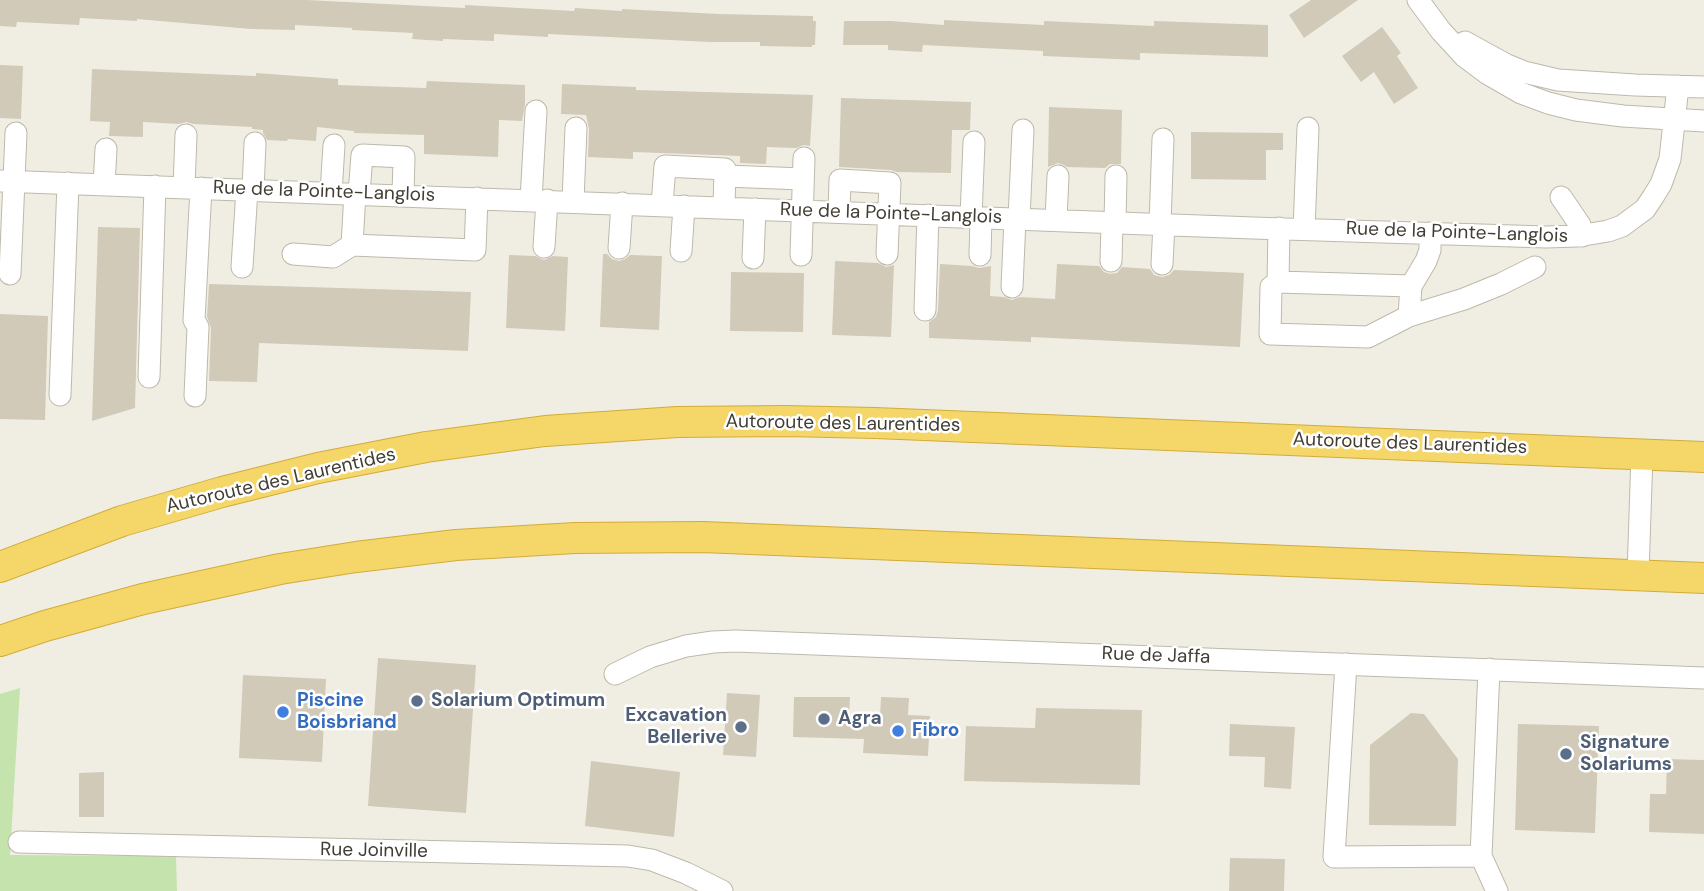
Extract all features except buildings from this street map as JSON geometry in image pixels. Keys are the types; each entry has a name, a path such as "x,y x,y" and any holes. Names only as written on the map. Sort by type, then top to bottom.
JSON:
{"highway":[{"name":"Autoroute des Laurentides","path":"0,567 122,521 202,497 318,468 452,443 601,427 716,421 875,423 1704,457"},
{"path":"0,641 143,599 280,569 456,545 575,538 728,538 1704,578"}],"street":[{"path":"1422,5 1460,39 1494,59 1524,72 1577,82 1704,87"},
{"path":"1422,5 1464,56 1521,93 1576,110 1704,121"},
{"name":"Rue de la Pointe-Langlois","path":"7,181 1017,219 1582,236 1622,226 1645,209 1661,184 1671,151 1678,86"},
{"path":"536,111 539,200 544,247"},
{"path":"573,201 576,128"},
{"path":"1304,229 1308,128"},
{"path":"1012,288 1023,130"},
{"path":"10,274 7,181 16,133"},
{"path":"186,135 192,188 194,320 198,327 195,396"},
{"path":"1162,264 1163,139"},
{"path":"242,267 255,142"},
{"path":"974,142 980,254"},
{"path":"331,193 334,145"},
{"path":"104,185 106,149"},
{"path":"352,245 362,155 404,157 403,195"},
{"path":"662,205 665,166 725,169 724,207"},
{"path":"725,176 804,168 801,255"},
{"path":"1056,220 1058,176"},
{"path":"1111,261 1116,176"},
{"path":"839,212 840,180 890,183 887,254"},
{"path":"61,396 68,183"},
{"path":"149,377 155,186"},
{"path":"1561,197 1580,225 1582,236"},
{"path":"293,254 333,257 352,245 475,250 477,198"},
{"path":"619,248 622,203"},
{"path":"681,251 684,206"},
{"path":"753,258 755,209"},
{"path":"925,310 928,215"},
{"path":"1279,228 1279,282"},
{"path":"1409,316 1411,286 1430,250 1430,233"},
{"path":"1411,286 1279,282 1272,287 1270,334 1368,337 1409,316 1464,299 1535,267"},
{"path":"1638,575 1642,454"},
{"name":"Rue de Jaffa","path":"615,674 650,657 677,648 736,641 1704,678"},
{"path":"1346,664 1334,857 1481,856"},
{"path":"1489,669 1481,856 1497,891"},
{"name":"Rue Joinville","path":"19,842 628,856 652,860 722,891"}],"green space":[{"path":"20,688 10,855 176,856 177,891 0,891 0,694"}],"place":[{"name":"Solarium Optimum","path":"417,701"},
{"name":"Piscine Boisbriand","path":"283,712"},
{"name":"Agra","path":"824,719"},
{"name":"Excavation Bellerive","path":"741,727"},
{"name":"Fibro","path":"898,731"},
{"name":"Signature Solariums","path":"1566,754"}]}
